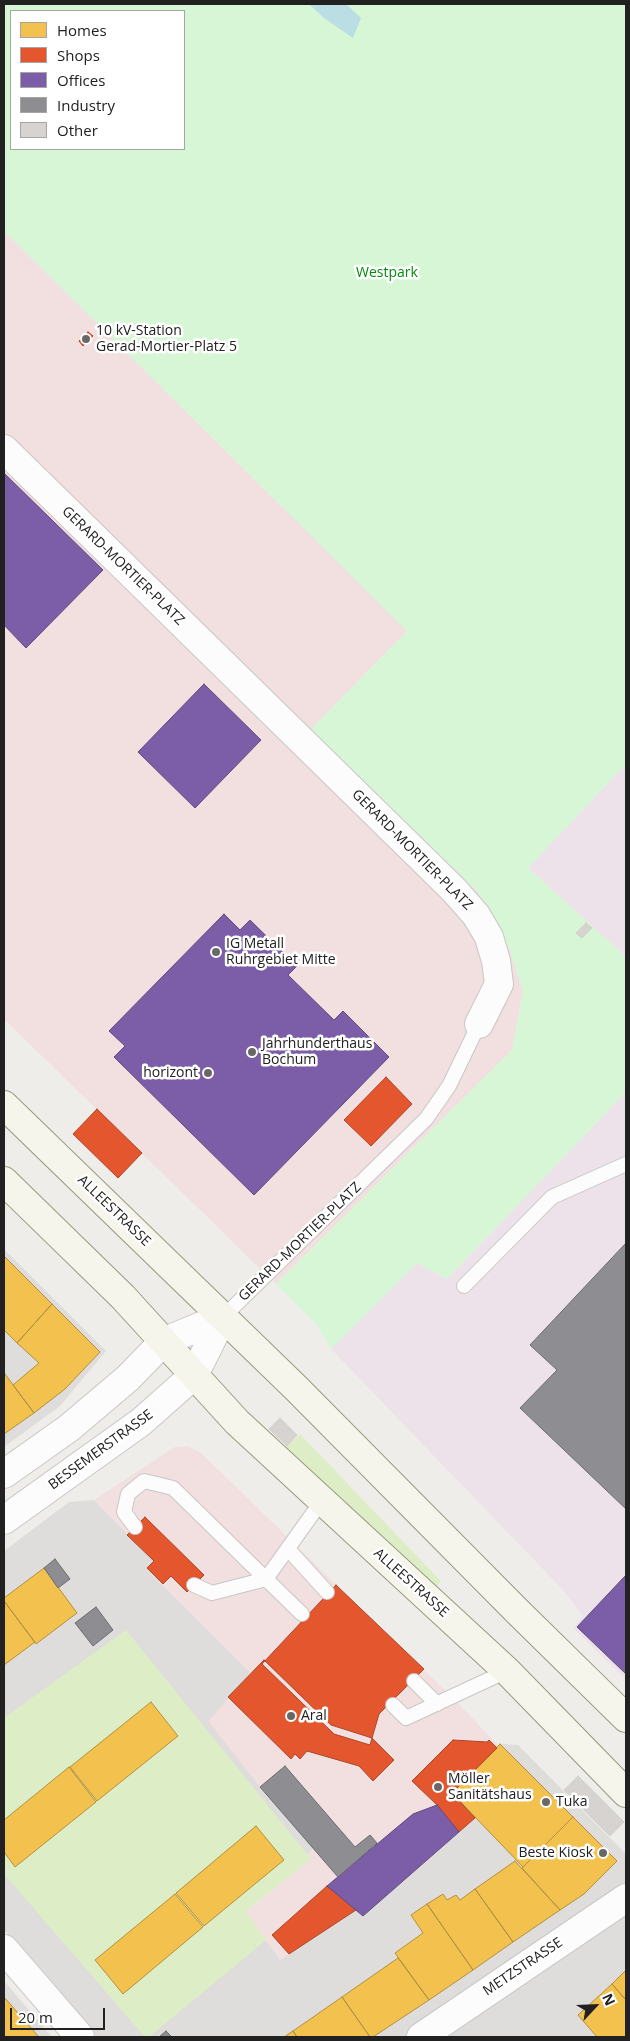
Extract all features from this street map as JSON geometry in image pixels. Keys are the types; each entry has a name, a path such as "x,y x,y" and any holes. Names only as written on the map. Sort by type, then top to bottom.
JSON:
{"main road":[{"name":"ALLEESTRASSE","path":"4,1105 296,1388 626,1718"},
{"name":"ALLEESTRASSE","path":"4,1181 123,1297 236,1422 507,1671 626,1793"}],"street":[{"name":"GERARD-MORTIER-PLATZ","path":"4,449 454,890 476,915 488,937 496,961 499,984 479,1024"},
{"path":"4,1474 69,1428 128,1378 163,1342 223,1317"},
{"path":"194,1375 223,1317"},
{"name":"BESSEMERSTRASSE","path":"4,1520 141,1422 194,1375"},
{"name":"METZSTRASSE","path":"421,2037 626,1898"},
{"path":"4,1949 80,2037"}],"lane":[{"name":"GERARD-MORTIER-PLATZ","path":"223,1317 426,1118 449,1086 479,1024"},
{"path":"464,1286 552,1197 626,1164"},
{"path":"135,1527 124,1512 128,1494 144,1481 173,1488 302,1614"},
{"path":"194,1584 212,1593 266,1579 321,1502"},
{"path":"288,1548 327,1592"},
{"path":"393,1704 406,1718 507,1671"},
{"path":"414,1680 437,1704"}],"shaded area":[{"path":"4,231 408,631 311,729 476,890 510,950 523,991 512,1050 276,1284 4,1019"},
{"path":"626,764 626,957 528,868"},
{"path":"626,1092 626,1680 573,1628 583,1616 563,1590 331,1349 417,1263 447,1279"},
{"path":"4,1249 106,1351 60,1406 4,1447"},
{"path":"188,1446 201,1453 453,1698 499,1746 452,1793 475,1818 363,1916 356,1910 280,1960 246,1912 311,1859 307,1854 313,1848 260,1787 208,1721 251,1673 147,1568 154,1561 94,1500 175,1447"},
{"path":"94,1500 154,1561 147,1569 251,1673 228,1697 313,1848 311,1859 246,1911 280,1960 356,1910 363,1916 475,1819 452,1793 500,1744 518,1745 626,1854 626,1970 612,1984 598,2036 97,2037 4,1930 4,1551 69,1502"},
{"path":"4,1981 52,2037 4,2037"}],"green space":[{"name":"Westpark","path":"4,4 626,4 626,764 528,868 626,957 626,1092 447,1279 417,1263 331,1349 317,1325 276,1284 512,1050 523,991 510,950 476,890 311,729 407,631 4,231"},
{"path":"300,1434 441,1581 436,1587 285,1448"},
{"path":"126,1630 311,1859 246,1911 266,1940 149,2037 145,2037 4,1874 4,1718"}],"water":[{"path":"309,4 346,4 361,18 353,38 324,18"}],"building: Homes":[{"path":"4,1256 52,1304 17,1343 4,1330"},
{"path":"52,1304 100,1352 65,1389 34,1413 13,1385 39,1363 17,1343"},
{"path":"5,1374 34,1413 4,1434 4,1376"},
{"path":"44,1568 77,1613 36,1644 4,1601 4,1598"},
{"path":"4,1601 35,1642 4,1665"},
{"path":"151,1702 178,1736 97,1801 70,1767"},
{"path":"500,1744 573,1817 523,1867 452,1793"},
{"path":"69,1767 96,1802 15,1867 4,1852 4,1820"},
{"path":"573,1817 617,1861 584,1894 560,1910 522,1868"},
{"path":"256,1826 284,1860 204,1926 176,1893"},
{"path":"515,1861 560,1910 513,1942 475,1889"},
{"path":"475,1889 513,1942 473,1970 427,1904 443,1894 447,1900 456,1895 460,1900"},
{"path":"175,1894 203,1927 123,1994 95,1960"},
{"path":"427,1904 473,1970 429,2000 395,1953 423,1933 411,1915"},
{"path":"398,1958 429,2000 373,2037 370,2037 342,1997"},
{"path":"626,1970 626,2000 612,1984"},
{"path":"612,1984 626,2000 626,2037 597,2037 578,2015"},
{"path":"4,1997 39,2037 4,2037"},
{"path":"342,1997 370,2037 297,2037 293,2031"},
{"path":"293,2031 297,2037 284,2037"}],"building: Shops":[{"name":"10 kV-Station Gerad-Mortier-Platz 5","path":"88,332 93,336 83,346 79,341"},
{"path":"386,1077 412,1104 371,1146 344,1120"},
{"path":"97,1109 142,1153 118,1178 73,1134"},
{"path":"145,1517 204,1575 187,1592 171,1576 163,1584 147,1568 154,1561 127,1535"},
{"path":"336,1585 424,1669 379,1714 370,1745 334,1734 262,1664"},
{"path":"264,1660 331,1725 372,1738 394,1760 373,1781 359,1766 307,1751 300,1759 295,1754 291,1759 228,1697"},
{"name":"Möller Sanitätshaus","path":"453,1740 487,1742 489,1740 497,1748 452,1793 475,1818 459,1832 437,1805 412,1781"},
{"path":"327,1886 356,1910 289,1954 272,1935"}],"building: Offices":[{"path":"4,473 103,570 26,648 4,625"},
{"path":"204,684 261,740 195,808 138,752"},
{"name":"Jahrhunderthaus Bochum","path":"224,914 240,930 250,920 297,966 288,975 334,1020 343,1011 389,1057 254,1195 114,1057 125,1046 109,1031"},
{"path":"626,1575 626,1674 577,1627"},
{"path":"437,1805 459,1832 363,1916 327,1886 413,1814"}],"building: Industry":[{"path":"626,1243 626,1509 520,1408 557,1370 530,1345"},
{"path":"55,1559 70,1579 58,1588 44,1568"},
{"path":"96,1607 113,1630 93,1646 75,1623"},
{"path":"285,1766 355,1847 370,1835 377,1843 338,1877 260,1787"},
{"path":"166,2031 172,2037 159,2037"}],"building: Other":[{"path":"586,923 592,928 582,938 576,933"},
{"path":"280,1418 297,1435 287,1446 269,1429"},
{"path":"578,1776 624,1822 610,1836 564,1790"}],"place":[{"name":"10 kV-Station Gerad-Mortier-Platz 5","path":"86,339"},
{"name":"IG Metall Ruhrgebiet Mitte","path":"216,952"},
{"name":"Jahrhunderthaus Bochum","path":"252,1052"},
{"name":"horizont","path":"208,1073"},
{"name":"Aral","path":"291,1716"},
{"name":"Möller Sanitätshaus","path":"438,1787"},
{"name":"Tuka","path":"546,1802"},
{"name":"Beste Kiosk","path":"603,1853"}]}
